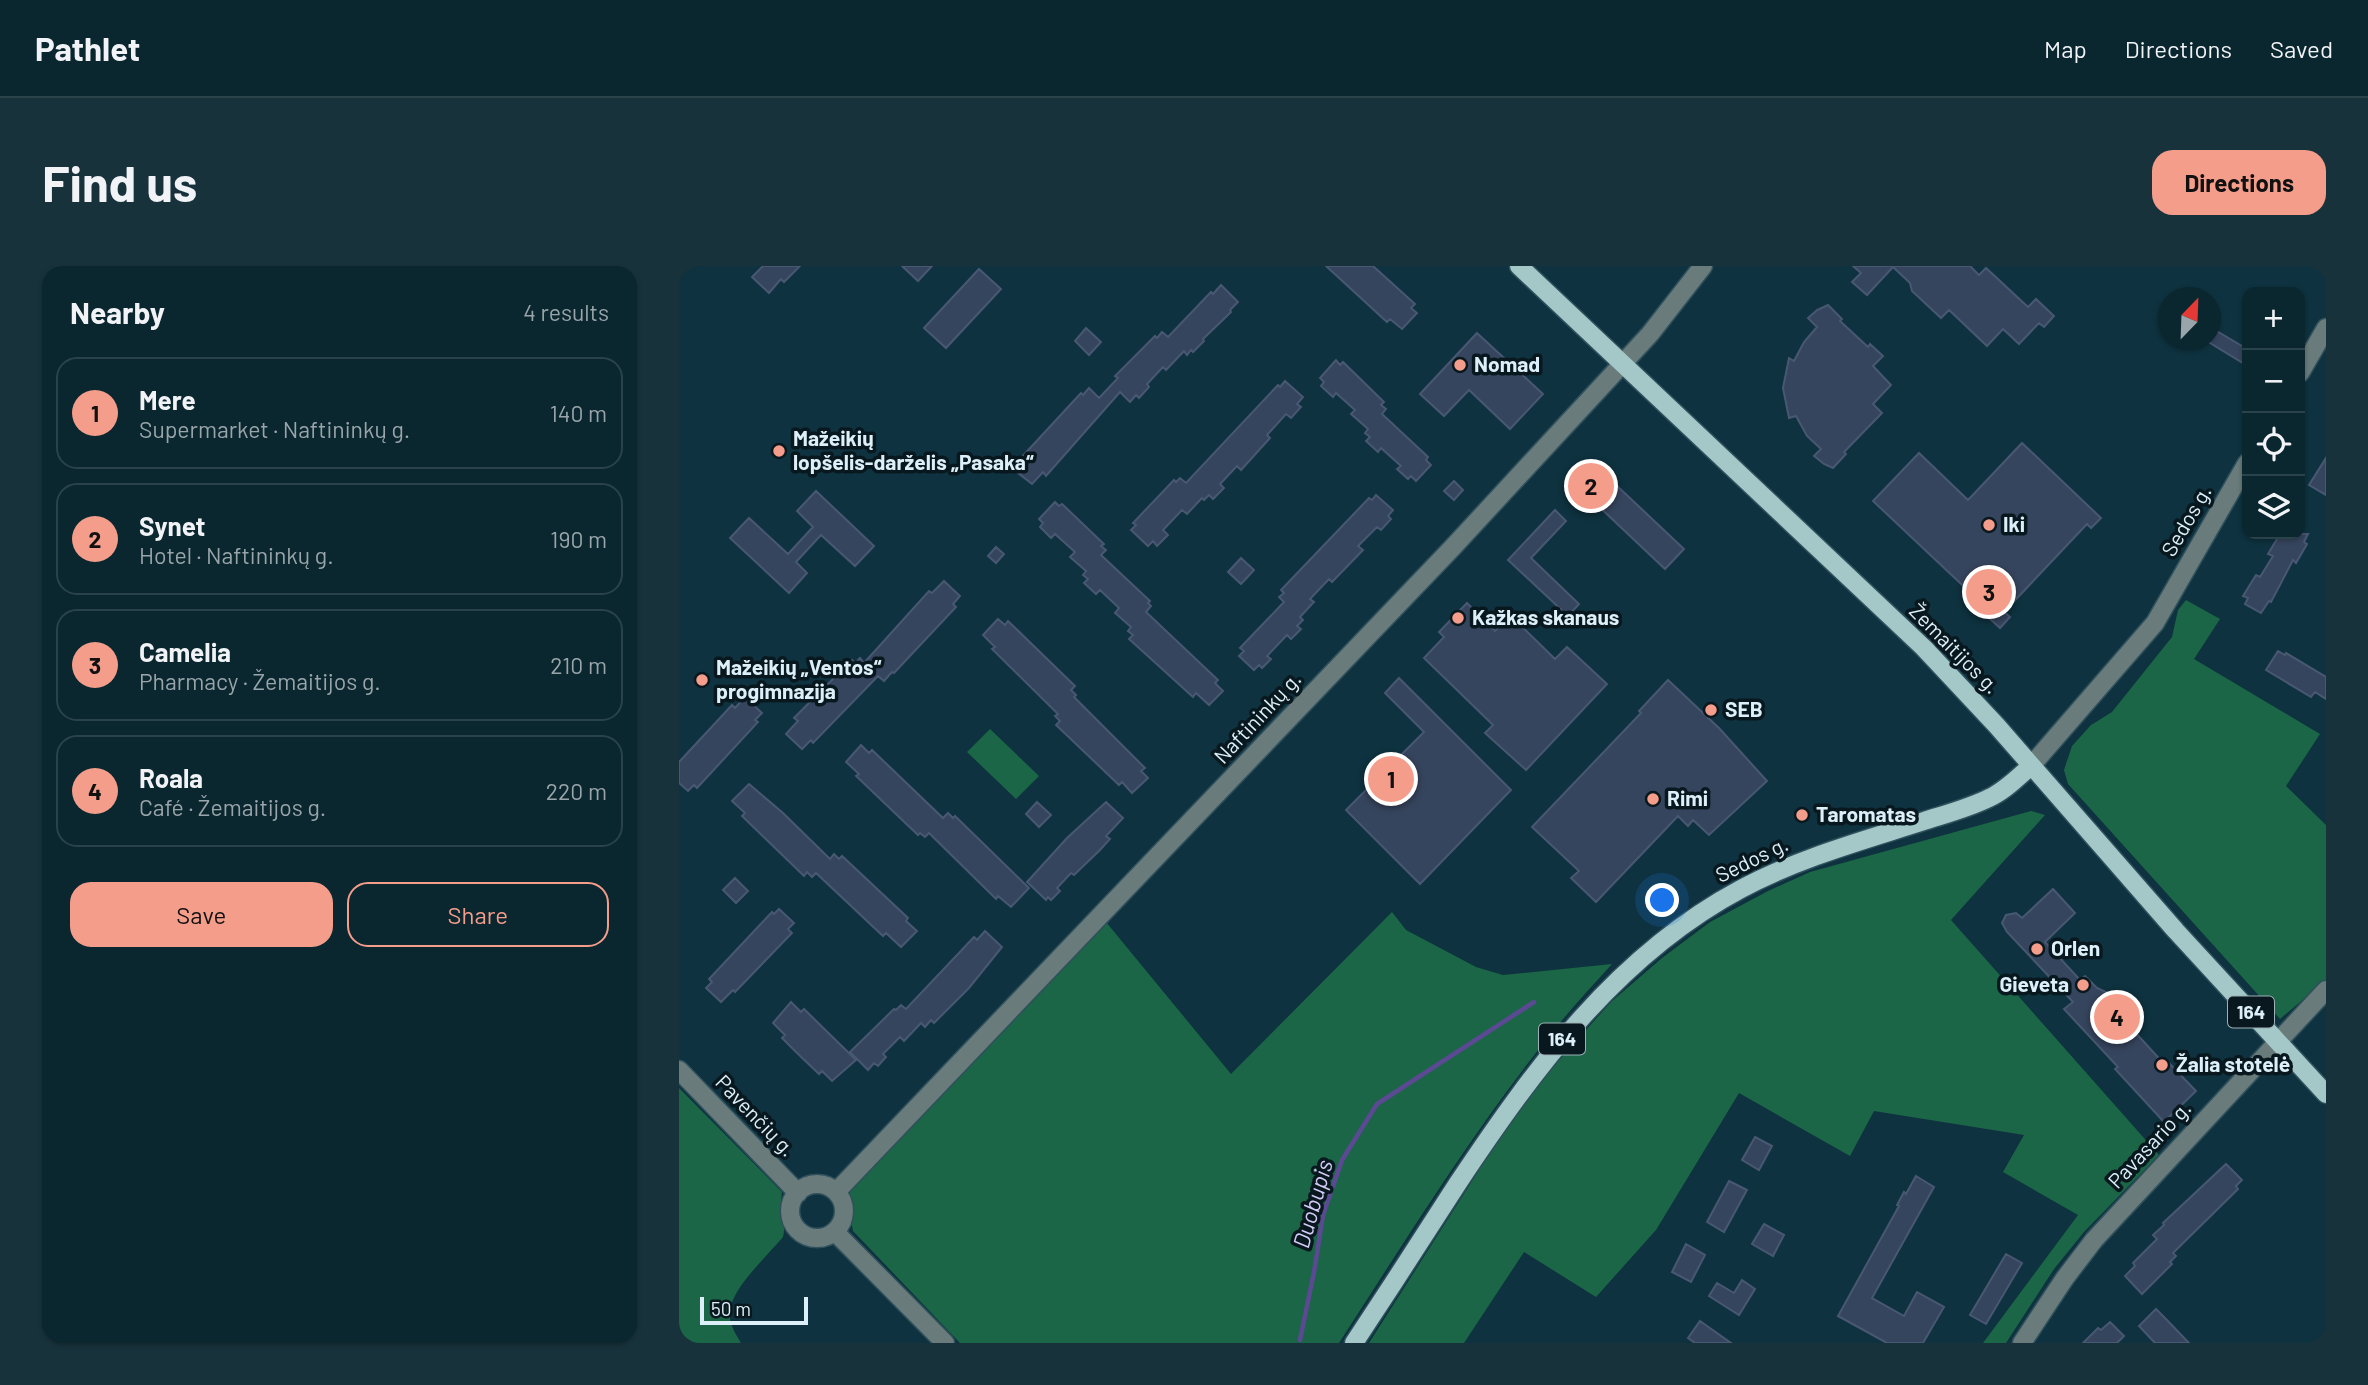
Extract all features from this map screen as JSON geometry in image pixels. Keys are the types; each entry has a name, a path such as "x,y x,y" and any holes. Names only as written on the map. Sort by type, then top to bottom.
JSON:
{"main road":[{"name":"Žemaitijos g.","path":"1519,266 1924,648 1997,726 2176,931 2326,1094"},
{"name":"Sedos g.","path":"1355,1343 1505,1112 1536,1071 1602,995 1644,955 1713,904 1769,875 1829,851 1989,798 2031,766"}],"street":[{"name":"Naftininkų g.","path":"836,1192 1453,547 1650,334 1703,266"},
{"path":"2305,364 2326,328"},
{"name":"Sedos g.","path":"2031,766 2155,622 2242,472"},
{"name":"Pavasario g.","path":"2022,1343 2094,1240 2326,990"},
{"name":"Pavenčių g.","path":"679,1070 798,1193"},
{"path":"821,1185 836,1192 844,1208 841,1225 835,1232 821,1238 799,1232 791,1217 790,1208 798,1193 804,1188 821,1185"},
{"path":"835,1232 945,1343"}],"green space":[{"path":"2186,600 2220,619 2194,659 2320,734 2286,786 2326,825 2326,980 2280,1019 2068,784 2064,770 2072,746 2091,725 2112,712 2172,637 2178,610"},
{"path":"990,729 1039,776 1016,799 967,752"},
{"path":"2031,811 2045,815 1951,920 2159,1155 2084,1232 2054,1269 2006,1343 1983,1343 2078,1215 2003,1172 2024,1135 1874,1111 1850,1156 1739,1093 1656,1230 1596,1297 1524,1252 1464,1343 1369,1343 1495,1145 1536,1086 1611,1002 1662,958 1710,922 1810,872"},
{"path":"1392,912 1406,930 1476,967 1503,975 1612,964 1559,1024 1500,1101 1339,1343 960,1343 853,1231 847,1198 853,1183 1106,922 1231,1074"},
{"path":"679,1088 782,1192 783,1237 743,1283 732,1303 730,1320 741,1343 679,1343"}],"building":[{"path":"763,266 800,266 784,282 781,279 769,293 752,277"},
{"path":"902,266 932,266 918,281"},
{"path":"1326,266 1373,266 1415,304 1411,308 1417,313 1402,329 1390,319 1387,322"},
{"path":"1853,266 1970,266 1979,275 1986,268 2028,307 2036,299 2054,316 2044,327 2039,323 2019,344 2003,329 1987,346 1949,310 1941,318 1912,291 1910,283 1893,267 1867,295 1852,282 1861,273"},
{"path":"979,269 1001,289 946,348 924,328"},
{"path":"1221,285 1238,302 1193,352 1191,350 1187,355 1184,351 1166,370 1163,367 1147,384 1149,387 1139,398 1136,395 1130,402 1120,392 1046,476 1043,472 1032,484 1013,469 1081,393 1083,395 1089,388 1099,398 1118,378 1115,376 1155,336 1157,338 1162,332 1168,337"},
{"path":"1828,305 1842,319 1840,321 1868,347 1870,344 1883,356 1873,366 1891,385 1873,404 1882,413 1844,452 1846,454 1833,468 1814,456 1821,449 1807,436 1796,416 1789,418 1783,388 1789,358 1794,361 1804,342 1817,327 1808,318"},
{"path":"1086,328 1101,342 1089,355 1075,341"},
{"path":"1477,333 1543,394 1510,429 1469,390 1444,416 1420,394"},
{"path":"2221,334 2242,346 2242,362 2221,350"},
{"path":"1336,360 1340,365 1343,362 1384,402 1381,405 1386,409 1382,414 1428,457 1426,460 1431,465 1416,481 1411,476 1408,479 1397,469 1401,466 1381,448 1378,452 1366,441 1370,437 1365,433 1368,429 1351,414 1355,410 1336,393 1333,397 1321,386 1324,382 1320,378"},
{"path":"1285,381 1303,397 1297,404 1301,407 1291,418 1286,414 1267,435 1270,438 1241,470 1237,466 1220,484 1224,488 1213,499 1209,495 1204,500 1202,498 1187,514 1182,510 1163,530 1168,535 1157,546 1153,541 1148,546 1131,530 1136,525 1133,523 1174,480 1176,482 1180,478 1186,483 1278,385 1280,387"},
{"path":"2022,443 2101,518 2091,528 2087,524 2004,612 2010,617 2000,628 1989,618 1993,614 1873,501 1919,453 1968,500"},
{"path":"2326,458 2326,495 2309,485"},
{"path":"1597,467 1684,549 1665,569 1593,501 1587,507 1572,493"},
{"path":"1454,481 1463,490 1454,500 1444,491"},
{"path":"816,491 874,546 855,566 821,535 796,562 807,573 789,593 730,538 749,518 788,554 813,527 797,511"},
{"path":"1376,495 1393,510 1388,516 1391,519 1381,530 1377,527 1358,546 1363,550 1332,582 1329,579 1310,599 1314,602 1300,617 1303,620 1297,626 1301,629 1291,639 1287,635 1267,656 1271,659 1262,668 1259,665 1254,670 1239,656 1244,651 1240,648 1284,602 1279,597 1284,593 1281,590 1369,498 1372,500"},
{"path":"1055,502 1059,506 1062,504 1104,544 1101,546 1106,550 1101,555 1150,601 1148,603 1151,606 1146,612 1218,680 1215,683 1223,691 1209,705 1196,693 1193,697 1129,639 1133,635 1128,631 1131,627 1115,613 1119,608 1100,590 1096,594 1084,583 1088,579 1083,575 1086,571 1070,557 1075,552 1055,534 1051,538 1040,527 1043,523 1039,519"},
{"path":"1555,510 1566,521 1531,558 1579,604 1568,616 1508,560"},
{"path":"2305,534 2308,534 2304,542 2307,544 2296,563 2293,560 2271,602 2269,601 2261,613 2245,604 2248,598 2243,596 2256,575 2260,577 2273,556 2268,554 2277,539 2305,539"},
{"path":"996,547 1004,554 996,563 988,556"},
{"path":"1241,558 1254,570 1241,584 1228,572"},
{"path":"944,581 960,596 953,604 956,607 894,673 884,681 878,676 813,743 811,740 802,749 786,734 798,721 794,718 852,660 855,663 860,658 864,663 929,591 932,593"},
{"path":"1467,603 1495,631 1510,615 1555,659 1567,647 1607,684 1526,770 1485,733 1493,725 1424,658 1444,637 1439,632"},
{"path":"998,619 1005,625 1008,621 1075,686 1071,690 1076,695 1074,697 1145,768 1141,771 1148,778 1132,793 1122,782 1119,785 1056,725 1060,721 1055,716 1058,714 992,649 995,647 983,635"},
{"path":"2278,651 2326,677 2326,699 2315,692 2311,697 2266,670"},
{"path":"1399,678 1511,790 1420,884 1346,810 1424,732 1385,693"},
{"name":"Rimi","path":"1668,680 1719,728 1767,781 1709,835 1693,820 1688,826 1678,816 1596,902 1571,878 1579,871 1532,827 1641,713 1639,711"},
{"path":"745,697 762,713 755,720 758,722 697,788 694,785 688,791 679,783 679,762 732,705 735,708"},
{"path":"861,745 869,753 872,750 943,818 948,813 953,818 955,816 1029,888 1011,907 998,896 996,899 929,833 925,837 920,833 918,835 856,776 859,774 846,762"},
{"path":"749,784 830,859 834,854 839,859 842,856 908,918 906,921 917,931 901,947 886,933 883,936 816,873 812,877 807,872 804,876 742,816 745,813 732,801"},
{"path":"1037,802 1051,815 1039,827 1026,814"},
{"path":"1106,802 1123,818 1106,836 1110,839 1100,850 1074,875 1071,873 1057,888 1060,891 1051,900 1048,897 1046,900 1027,882 1067,838"},
{"path":"735,878 748,891 736,903 723,890"},
{"path":"2053,889 2075,913 2045,942 2080,980 2085,976 2097,988 2119,998 2141,1022 2133,1030 2166,1066 2169,1063 2196,1091 2164,1122 2064,1009 2073,1002 2007,932 2002,923 2006,915 2016,913 2022,918"},
{"path":"779,909 794,923 788,929 792,933 735,992 733,990 721,1002 706,988 712,982 709,979 772,912 774,914"},
{"path":"985,931 1002,947 969,988 934,1023 931,1020 925,1027 921,1023 904,1041 900,1037 883,1054 886,1057 878,1066 874,1063 868,1070 850,1052 894,1009 901,1005 906,1009 974,937 977,940"},
{"path":"791,1002 801,1012 804,1009 856,1060 832,1081 822,1071 819,1074 796,1052 782,1038 785,1035 773,1023"},
{"path":"1755,1137 1772,1146 1759,1170 1742,1160"},
{"path":"2226,1164 2242,1180 2236,1186 2238,1189 2173,1253 2176,1256 2170,1262 2172,1264 2142,1294 2125,1276 2135,1266 2133,1263 2157,1239 2153,1235 2163,1223"},
{"path":"1916,1176 1934,1187 1872,1298 1904,1316 1917,1292 1944,1307 1923,1343 1887,1343 1838,1316 1899,1206 1897,1205 1904,1192 1906,1194"},
{"path":"1729,1181 1747,1190 1724,1232 1707,1222"},
{"path":"1764,1224 1784,1235 1773,1256 1752,1244"},
{"path":"1686,1244 1705,1255 1691,1282 1672,1272"},
{"path":"2006,1254 2022,1263 1986,1324 1970,1315"},
{"path":"1742,1280 1755,1289 1739,1315 1709,1296 1717,1283 1734,1293"},
{"path":"2156,1309 2189,1343 2155,1343 2139,1326"},
{"path":"1700,1321 1731,1343 1695,1343 1688,1338"},
{"path":"2110,1322 2124,1336 2117,1343 2083,1343 2098,1328 2101,1330"}],"waterway":[{"name":"Duobupis","path":"1300,1340 1323,1215 1342,1160 1377,1104 1534,1002"}],"place":[{"name":"Nomad","path":"1460,365"},
{"name":"Mažeikių lopšelis-darželis „Pasaka“","path":"779,451"},
{"name":"Synet","path":"1591,486"},
{"name":"Iki","path":"1989,525"},
{"name":"Camelia","path":"1989,592"},
{"name":"Kažkas skanaus","path":"1458,618"},
{"name":"Mažeikių „Ventos“ progimnazija","path":"702,680"},
{"name":"SEB","path":"1711,710"},
{"name":"Mere","path":"1391,779"},
{"name":"Rimi","path":"1653,799"},
{"name":"Taromatas","path":"1802,815"},
{"name":"Orlen","path":"2037,949"},
{"name":"Gieveta","path":"2083,985"},
{"name":"Roala","path":"2117,1017"},
{"name":"Žalia stotelė","path":"2162,1065"}]}
